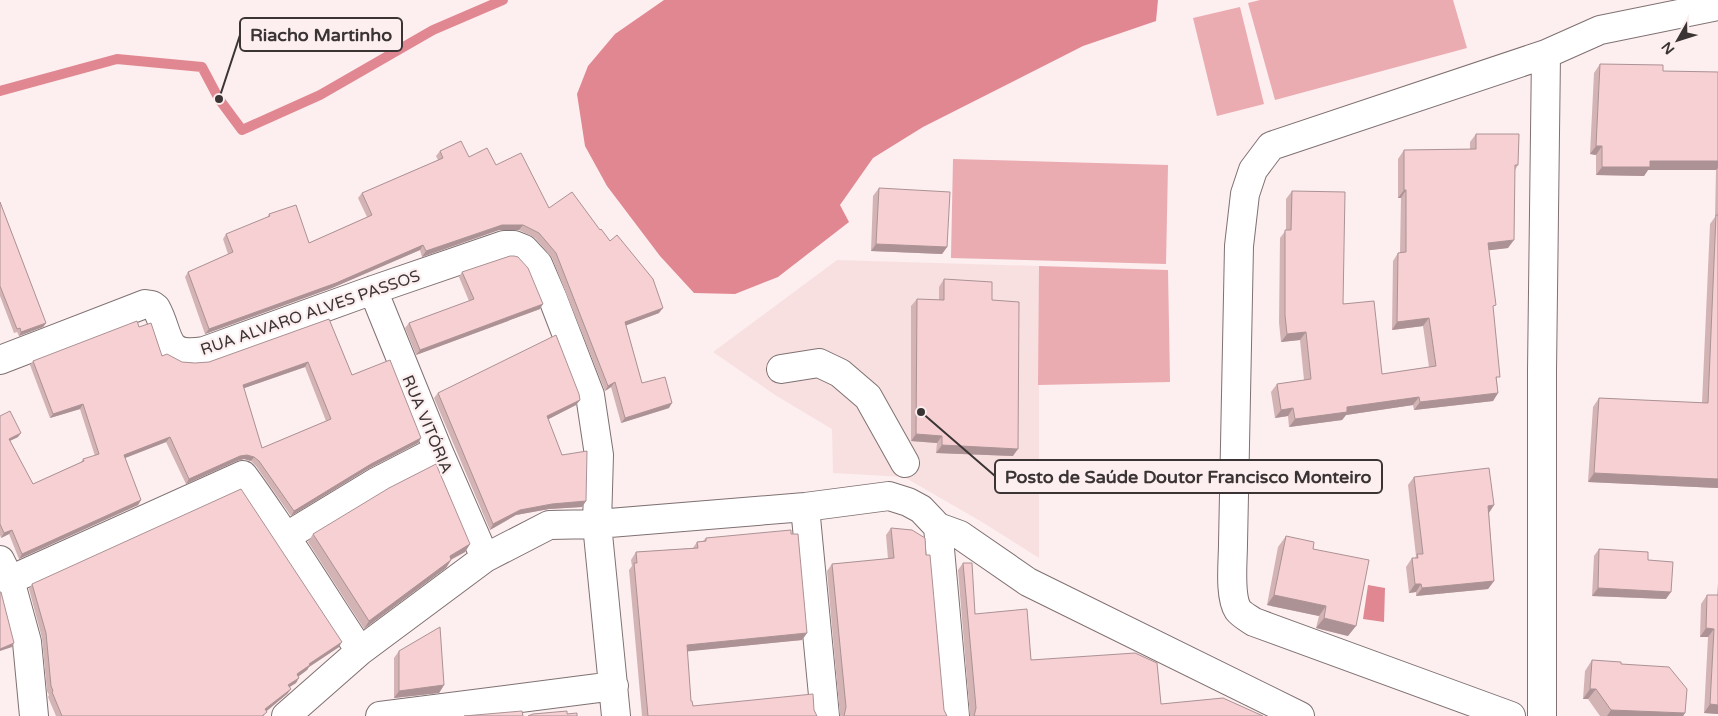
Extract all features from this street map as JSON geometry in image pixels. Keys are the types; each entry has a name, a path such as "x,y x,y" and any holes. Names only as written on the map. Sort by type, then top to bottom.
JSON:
{"street":[{"path":"1511,716 1254,622 1237,608 1233,592 1233,544 1239,246 1244,194 1253,170 1271,146 1546,54 1600,30 1718,6"},
{"path":"1542,716 1542,380 1546,54"},
{"name":"RUA ALVARO ALVES PASSOS","path":"0,360 145,304 156,308 167,337 176,349 184,353 204,351 504,245 514,245 524,249 538,264 590,395 599,455 597,524"},
{"name":"RUA VITÓRIA","path":"373,290 438,450 485,558"},
{"path":"781,369 819,362 840,373 868,397 905,463"},
{"path":"287,536 376,482 438,450"},
{"path":"34,716 27,642 5,570 243,475 287,536 315,583 360,651"},
{"path":"286,716 360,651 485,558 549,525 597,524 805,507 889,496 908,502 921,509 938,527 960,535 1028,582 1300,716"},
{"path":"805,507 825,716"},
{"path":"597,524 616,716"},
{"path":"938,527 955,716"},
{"path":"380,716 614,686"}],"shaded area":[{"path":"664,0 1158,0 1156,21 1083,46 923,127 873,158 840,205 849,222 778,277 735,294 694,293 660,256 607,186 585,146 577,94 588,66 615,34"},
{"path":"1260,0 1453,0 1467,48 1275,100 1248,3"},
{"path":"1240,7 1264,104 1217,116 1193,18"},
{"path":"953,159 1168,165 1166,264 951,258"},
{"path":"837,260 1039,266 1039,558 982,522 904,477 833,473 832,429 775,395 713,352"},
{"path":"1039,266 1168,270 1170,382 1038,385"},
{"path":"1368,585 1385,588 1384,622 1363,619"}],"building":[{"path":"1600,64 1663,65 1663,71 1718,72 1718,161 1650,161 1650,167 1602,167 1602,146 1596,146"},
{"path":"1476,134 1519,134 1518,165 1515,165 1514,240 1488,243 1496,305 1493,306 1500,377 1496,377 1498,393 1420,402 1419,397 1347,407 1347,412 1295,419 1293,408 1281,410 1277,384 1311,379 1306,332 1287,334 1285,315 1285,230 1291,230 1292,191 1345,192 1343,304 1374,301 1382,374 1436,366 1429,318 1397,322 1398,253 1406,252 1404,150 1476,149"},
{"path":"461,141 469,157 487,148 496,165 521,153 549,208 572,192 610,241 617,235 653,279 663,308 625,322 642,383 665,377 672,403 625,418 615,382 608,386 556,253 539,233 523,225 502,225 426,251 423,245 336,283 209,329 188,272 233,252 226,234 270,216 269,214 296,205 309,243 372,215 362,193 443,158 440,151"},
{"path":"879,188 950,192 947,247 876,244"},
{"path":"0,202 46,323 21,332 20,328 17,329 0,286"},
{"path":"1716,215 1718,215 1718,479 1594,473 1599,398 1708,403"},
{"path":"510,256 518,257 528,268 543,304 420,350 409,323 474,299 462,272"},
{"path":"944,279 992,282 992,300 1019,302 1018,449 942,445 942,436 916,434 917,299 944,300"},
{"path":"329,319 352,375 390,360 421,438 371,464 294,511 259,461 254,457 240,456 189,479 170,437 124,455 141,500 22,554 12,530 4,533 0,524 0,416 10,411 21,433 9,439 33,484 84,461 83,459 99,454 83,404 53,414 33,361 137,321 139,327 151,323 162,356 167,354 182,362 209,362","holes":["308,362 331,419 262,448 243,385"]},
{"path":"556,335 580,400 547,416 562,455 587,451 586,501 552,504 520,510 493,524 438,393"},
{"path":"436,464 470,544 450,556 451,560 369,621 313,534 389,488"},
{"path":"1489,468 1494,505 1488,506 1494,581 1422,588 1421,584 1415,584 1412,558 1418,558 1417,554 1423,554 1414,477"},
{"path":"241,489 342,642 297,674 299,678 288,685 291,689 265,709 267,712 262,716 62,716 52,692 46,633 32,584"},
{"path":"891,528 912,530 925,538 926,555 930,555 944,710 947,716 844,716 846,707 832,564 894,558"},
{"path":"791,530 791,534 798,534 807,633 687,645 691,701 693,706 813,694 814,710 817,716 648,716 634,563 637,563 636,552 698,548 697,542 706,541 706,538"},
{"path":"1286,536 1314,542 1313,549 1369,560 1356,626 1324,618 1326,606 1274,595"},
{"path":"1599,549 1648,552 1648,560 1673,562 1671,592 1598,588"},
{"path":"963,563 972,563 975,614 1027,609 1031,660 1135,653 1157,663 1161,704 1223,698 1263,716 974,716 976,708"},
{"path":"0,592 14,643 0,649"},
{"path":"1707,595 1718,595 1718,705 1710,704 1714,629 1706,628"},
{"path":"440,627 444,685 399,691 399,651"},
{"path":"1592,660 1669,667 1687,689 1685,713 1611,710 1596,689 1590,689"},
{"path":"522,711 523,716 464,716"},
{"path":"567,711 567,714 577,713 577,716 528,716 533,714"}],"waterway":[{"path":"0,91 117,59 202,67 219,99 242,130 320,95 433,30 503,0"}],"place":[{"name":"Riacho Martinho","path":"219,99"},
{"name":"Posto de Saúde Doutor Francisco Monteiro","path":"921,412"}]}
